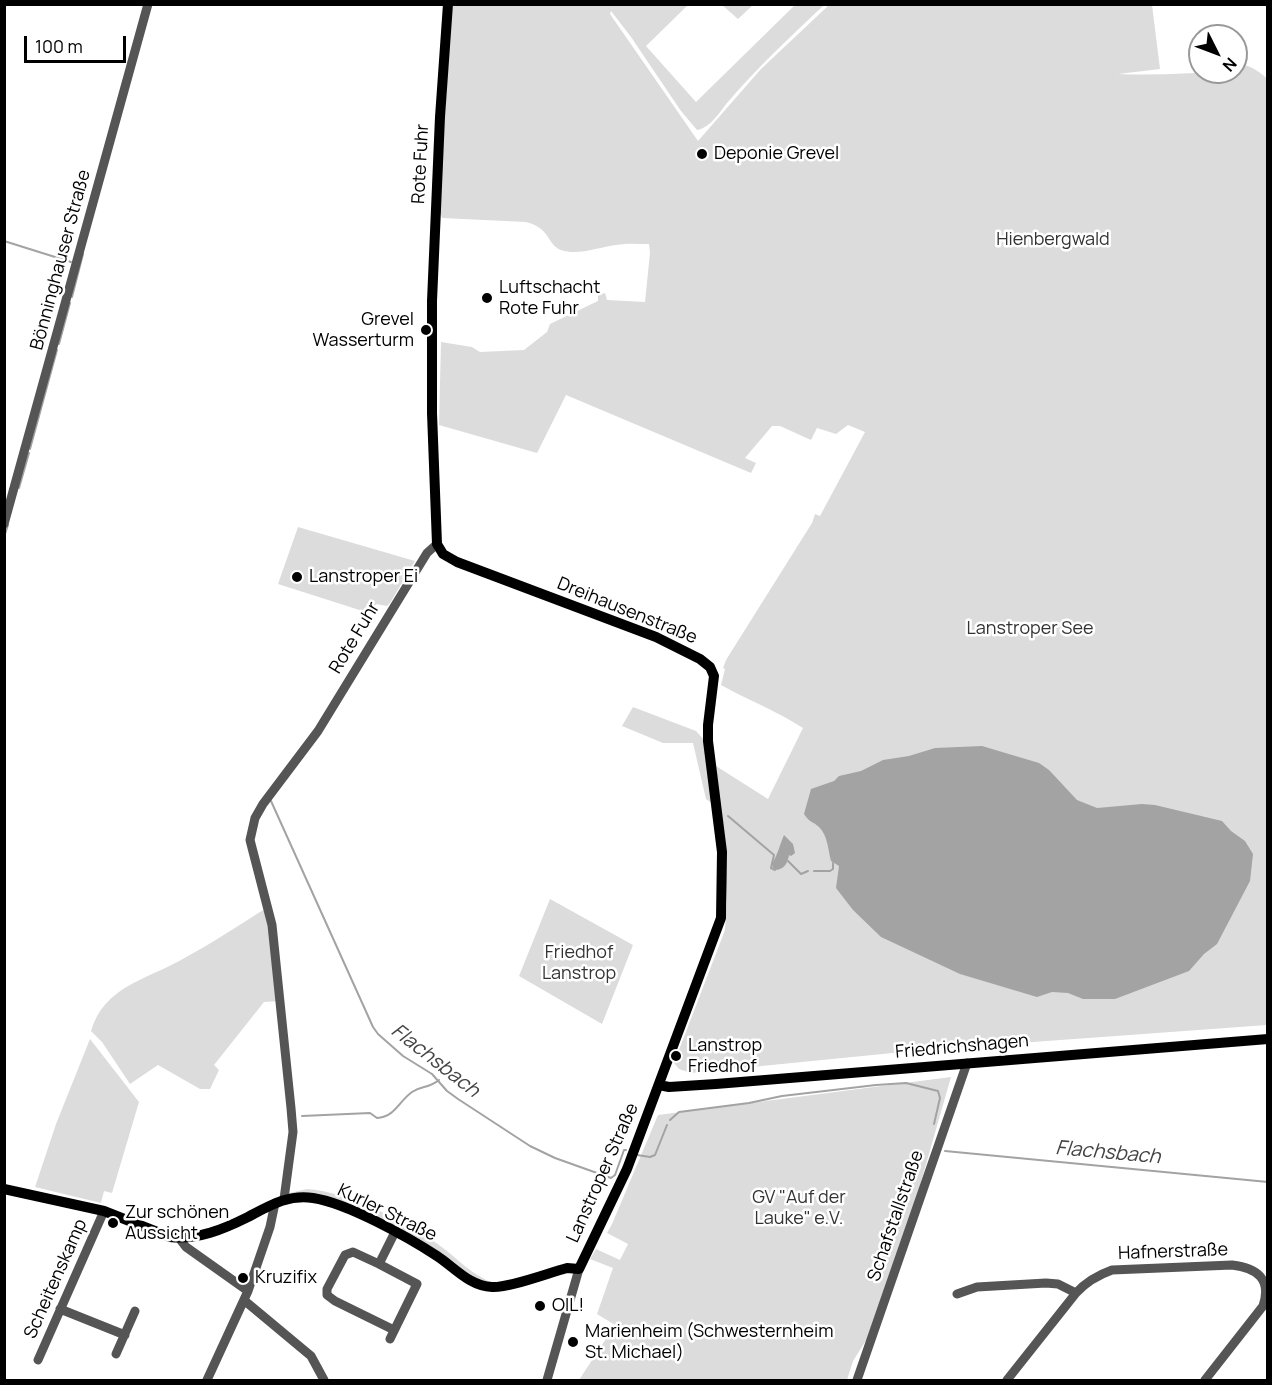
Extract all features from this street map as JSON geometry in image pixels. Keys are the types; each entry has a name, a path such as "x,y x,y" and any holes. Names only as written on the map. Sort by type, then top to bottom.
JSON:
{"main road":[{"name":"Rote Fuhr","path":"437,544 432,413 432,301 440,105 448,4"},
{"name":"Dreihausenstraße","path":"437,544 443,554 457,562 656,637 700,659 713,671 708,741 722,852 722,910 718,931 699,982"},
{"name":"Lanstroper Straße","path":"579,1269 623,1177 699,982"},
{"name":"Friedrichshagen","path":"659,1085 669,1088 1268,1039"},
{"name":"Kurler Straße","path":"4,1189 104,1211 183,1242 208,1234 279,1201 302,1197 322,1199 342,1206 395,1232 436,1255 475,1284 493,1287 567,1268 579,1269"}],"street":[{"name":"Bönninghauser Straße","path":"4,524 148,4"},
{"name":"Rote Fuhr","path":"207,1380 246,1296 279,1201 293,1132 272,925 250,840 255,818 318,731 427,553 437,544"},
{"name":"Schafstallstraße","path":"857,1380 967,1063"},
{"name":"Scheitenskamp","path":"38,1360 104,1211"},
{"path":"379,1264 395,1232"},
{"path":"183,1242 311,1356 324,1380"},
{"path":"353,1252 379,1264 417,1284 392,1335 327,1295 327,1289 345,1255 353,1252"},
{"name":"Hafnerstraße","path":"1007,1380 1082,1286 1098,1275 1112,1270 1248,1266 1256,1271 1266,1286 1263,1306 1205,1380"},
{"name":"Lanstroper Straße","path":"547,1380 579,1269"},
{"path":"957,1294 977,1287 1046,1283 1058,1284 1076,1293"},
{"path":"60,1310 124,1335"},
{"path":"116,1354 135,1311"}],"green space":[{"name":"Lanstroper See","path":"452,5 688,5 646,46 696,102 795,5 824,5 738,90 714,120 697,130 681,111 611,11 610,14 698,141 761,69 829,5 1152,5 1160,69 1118,74 1188,74 1188,84 1248,84 1248,66 1268,79 1267,1025 923,1050 691,1073 679,1069 674,1063 725,930 727,904 724,839 716,766 768,799 803,728 721,685 725,669 723,668 812,523 815,514 820,516 865,432 848,425 836,434 817,428 811,440 780,426 772,426 745,458 756,463 751,473 566,395 537,453 439,425 441,342 472,347 480,352 524,350 547,332 550,324 598,301 598,295 605,293 607,300 645,302 650,253 649,244 620,244 581,252 568,252 557,248 540,228 526,222 442,218 439,209"},
{"path":"722,5 753,5 738,19"},
{"path":"298,527 415,561 390,603 387,606 376,604 372,614 278,584"},
{"path":"633,707 696,731 705,741 713,804 706,799 693,743 663,743 622,726"},
{"name":"Friedhof Lanstrop","path":"550,899 633,945 602,1024 519,976"},
{"path":"268,907 280,1001 264,1002 214,1065 219,1070 210,1089 200,1089 158,1065 130,1084 102,1042 91,1031 105,1004 127,987 192,954"},
{"path":"90,1039 139,1102 112,1193 104,1191 101,1203 35,1187 56,1124"},
{"name":"GV \"Auf der Lauke\" e.V.","path":"951,1077 902,1248 875,1326 853,1361 847,1380 579,1380 615,1325 597,1314 613,1268 590,1259 596,1249 620,1260 628,1244 607,1233 658,1115"},
{"path":"307,1189 340,1195 394,1218 439,1245 471,1271 493,1283 493,1287 460,1273 342,1206 285,1194"}],"shaded area":[{"path":"982,746 1039,763 1049,770 1077,800 1097,808 1155,805 1222,821 1245,841 1253,854 1250,881 1217,944 1204,954 1189,971 1115,999 1083,999 1068,993 1052,992 1037,997 960,974 881,937 853,910 836,888 839,866 831,861 822,831 804,814 811,789 834,781 839,776 861,771 883,760 909,756 935,748"},
{"path":"784,835 793,844 795,853 789,855 784,866 777,870 772,864"}],"waterway":[{"path":"4,241 71,262"},
{"path":"72,297 83,254"},
{"path":"59,344 70,303"},
{"path":"30,449 57,350"},
{"path":"19,488 29,453"},
{"path":"4,537 8,525"},
{"name":"Flachsbach","path":"271,801 378,1034 403,1056 432,1074 447,1091 458,1099 530,1146 555,1158 611,1178 615,1175 624,1150 626,1150"},
{"path":"728,816 774,855 771,868 775,870"},
{"path":"788,861 801,874 808,871"},
{"path":"814,871 830,871 833,869 833,863"},
{"path":"302,1116 370,1113 377,1118 383,1117 393,1112 412,1092 439,1080"},
{"name":"Flachsbach","path":"670,1120 679,1112 749,1103 782,1096 906,1083 938,1091 940,1098 934,1124"},
{"name":"Flachsbach","path":"637,1155 650,1157 655,1155 667,1125"},
{"name":"Flachsbach","path":"945,1151 1268,1182"}],"place":[{"name":"Deponie Grevel","path":"702,154"},
{"name":"Luftschacht Rote Fuhr","path":"487,298"},
{"name":"Grevel Wasserturm","path":"426,330"},
{"name":"Lanstroper Ei","path":"297,577"},
{"name":"Lanstrop Friedhof","path":"676,1056"},
{"name":"Zur schönen Aussicht","path":"113,1223"},
{"name":"Kruzifix","path":"243,1278"},
{"name":"OIL!","path":"540,1306"},
{"name":"Marienheim (Schwesternheim St. Michael)","path":"573,1342"}],"park label":[{"name":"Hienbergwald","path":"1053,240"}]}
